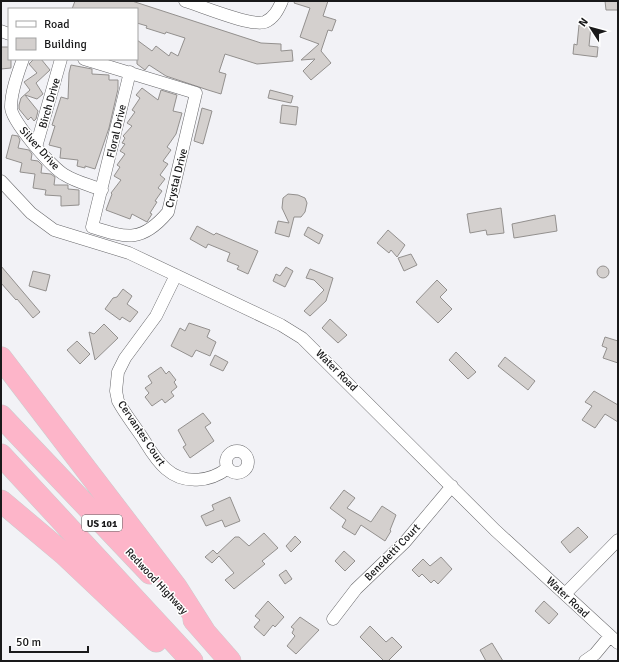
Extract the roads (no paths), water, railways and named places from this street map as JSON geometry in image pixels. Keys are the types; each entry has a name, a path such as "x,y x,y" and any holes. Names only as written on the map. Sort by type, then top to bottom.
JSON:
{"highway":[{"path":"1,358 176,587 204,631"},
{"name":"Redwood Highway","path":"1,416 204,631 230,661"},
{"name":"US 101","path":"1,454 192,661"},
{"path":"1,501 64,554 179,661"}],"street":[{"path":"186,1 252,23 264,22 274,17 282,1"},
{"name":"Silver Drive","path":"23,60 10,108 19,126 36,147 64,175 102,190"},
{"name":"Birch Drive","path":"36,147 61,60"},
{"path":"88,60 130,72"},
{"name":"Crystal Drive","path":"102,190 92,227 120,236 138,236 158,225 168,212 196,93 130,72"},
{"name":"Floral Drive","path":"102,190 130,72"},
{"name":"Water Road","path":"1,181 31,213 54,230 118,249 281,325 302,338 452,486 614,639"},
{"name":"Cervantes Court","path":"176,275 156,316 125,358 118,372 116,390 118,401 161,464 172,474 185,479 204,480 228,468"},
{"name":"Benedetti Court","path":"333,619 352,594 405,542 452,486"},
{"path":"565,594 618,540"},
{"path":"585,661 614,639"}]}
